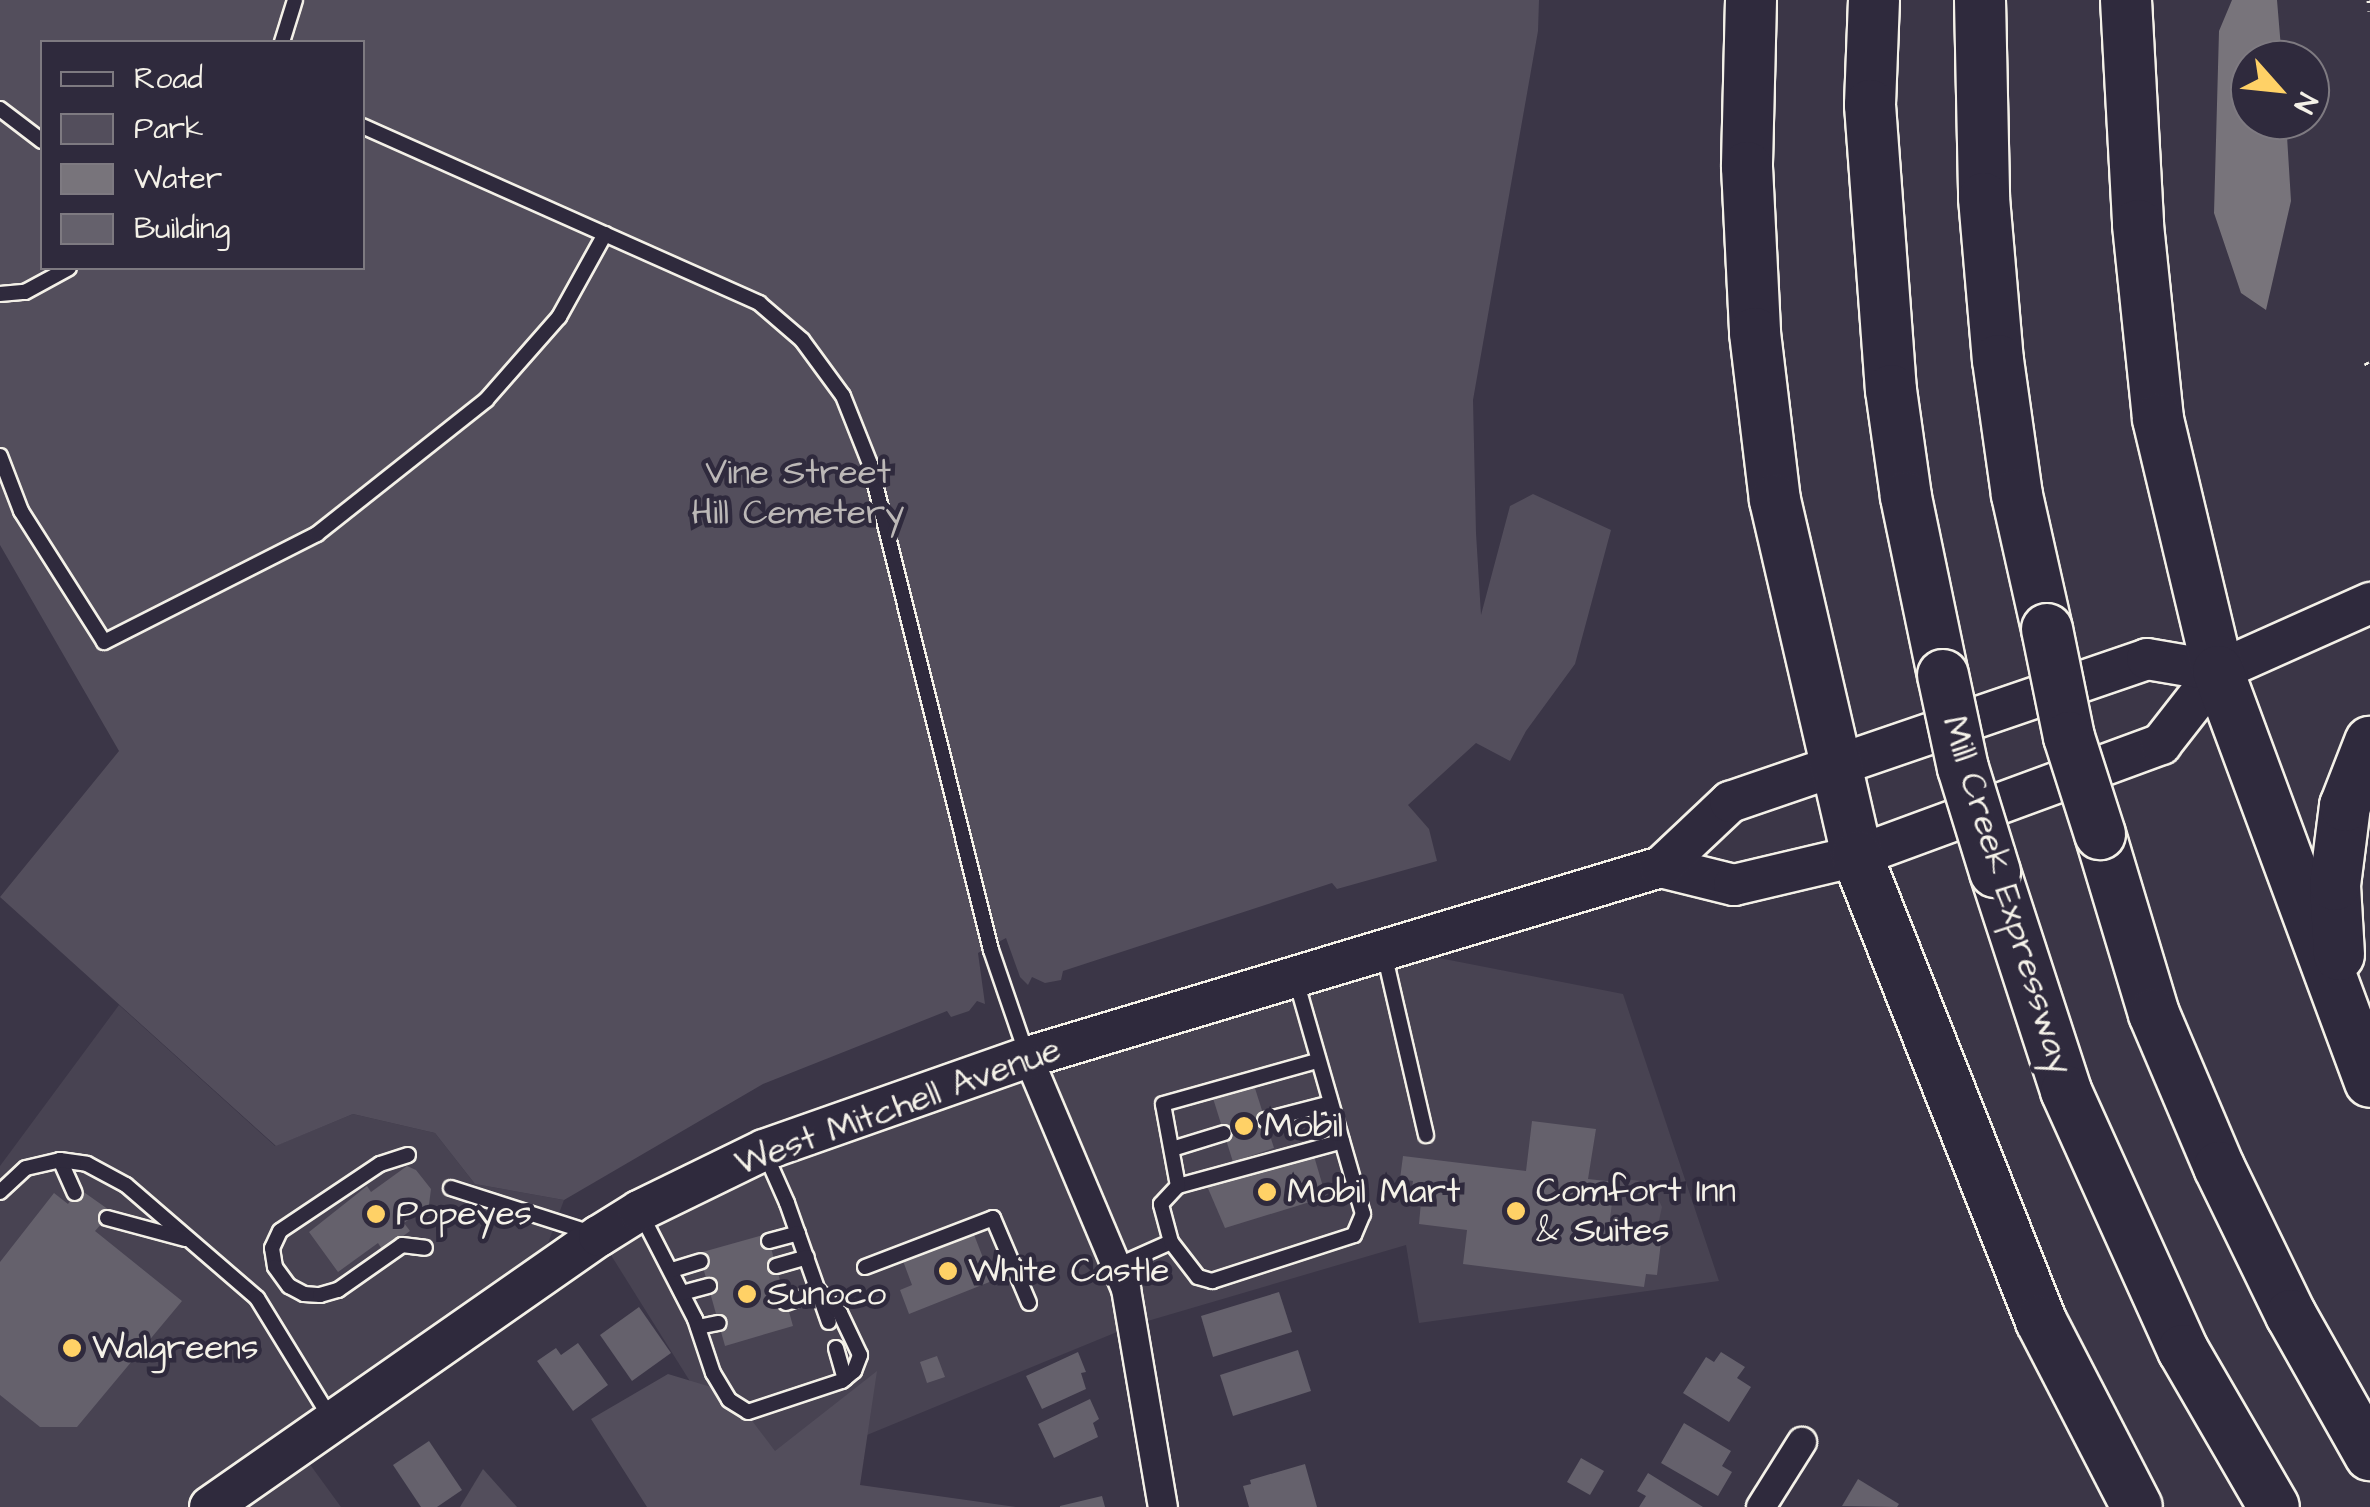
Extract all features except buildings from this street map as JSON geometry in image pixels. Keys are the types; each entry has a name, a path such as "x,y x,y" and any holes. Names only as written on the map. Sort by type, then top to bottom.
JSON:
{"highway":[{"path":"1751,0 1747,167 1756,333 1775,500 1857,856 2041,1321 2137,1507"},
{"name":"Mill Creek Expressway","path":"1874,0 1870,105 1891,390 1906,497 1968,786 2066,1091 2183,1350 2274,1507"},
{"path":"1980,0 1984,198 1998,360 2017,494 2069,738 2154,1014 2219,1166 2291,1315 2370,1455"},
{"path":"2126,0 2135,189 2158,419 2218,671 2370,1082"},
{"path":"2341,1000 2336,884 2345,806 2370,742"}],"main road":[{"name":"West Mitchell Avenue","path":"1661,867 1734,885 1857,856 2161,744 2218,671 2370,603"},
{"name":"West Mitchell Avenue","path":"210,1507 599,1236 639,1211 764,1150 1028,1057 1383,947 1661,867 1730,802 2147,659 2218,671"}],"street":[{"path":"1028,1057 1116,1266 1134,1326 1163,1507"},
{"path":"1761,1507 1802,1442"}],"lane":[{"path":"283,40 295,0"},
{"path":"0,109 40,139"},
{"path":"365,127 759,303 802,340 843,396 870,464 991,950 1028,1057"},
{"path":"0,456 21,511 104,642 317,534 486,400 559,317 605,234"},
{"path":"0,294 25,292 65,270"},
{"path":"1383,947 1426,1134"},
{"path":"1294,975 1317,1061 1331,1103 1342,1141 1363,1214 1354,1236 1212,1281 1198,1277 1171,1242 1161,1204 1178,1186 1342,1141"},
{"path":"1178,1186 1163,1104 1317,1061"},
{"path":"1265,1120 1331,1103"},
{"path":"1172,1148 1224,1132"},
{"path":"764,1150 829,1322"},
{"path":"408,1155 380,1164 280,1232 272,1248 274,1266 289,1286 304,1294 320,1295 338,1290 402,1245 425,1248"},
{"path":"0,1192 26,1168 60,1160 88,1164 126,1185 257,1298 333,1422"},
{"path":"60,1160 76,1193"},
{"path":"450,1188 599,1236"},
{"path":"639,1211 698,1327 713,1374 729,1400 748,1412 845,1379 854,1372 860,1355 840,1312 819,1291"},
{"path":"106,1218 190,1240"},
{"path":"865,1267 992,1218 1029,1303"},
{"path":"770,1241 798,1233"},
{"path":"1116,1266 1171,1242"},
{"path":"776,1266 807,1257"},
{"path":"672,1270 702,1261"},
{"path":"682,1293 708,1286"},
{"path":"786,1302 819,1291"},
{"path":"698,1327 719,1323"},
{"path":"836,1348 845,1379"}],"path":[{"path":"2369,1 2370,11"},
{"path":"2366,362 2370,370"}],"shaded area":[{"path":"1383,947 1623,994 1719,1281 1419,1323 1406,1245 1134,1325 753,1482 599,1236 801,1136"},
{"path":"119,1005 275,1146 353,1114 435,1133 475,1184 564,1200 533,1284 298,1448 341,1507 0,1507 0,1166"}],"green space":[{"name":"Vine Street Hill Cemetery","path":"0,0 1539,0 1538,31 1473,400 1481,615 1510,506 1533,494 1611,530 1575,664 1526,731 1510,761 1476,743 1408,805 1429,829 1437,861 1337,889 1332,883 1063,971 1061,980 1045,983 1032,977 1028,985 1020,977 1006,938 978,953 985,1004 977,1001 969,1011 951,1017 947,1011 763,1084 564,1200 475,1184 435,1133 353,1114 276,1146 0,897 119,751 0,545"},
{"path":"1615,1178 1650,1182 1662,1207 1658,1225 1610,1219"},
{"path":"877,1371 860,1485 1016,1507 647,1507 591,1419 668,1374 731,1393 775,1451"},
{"path":"483,1469 517,1507 460,1507"}],"water":[{"path":"2232,0 2277,0 2280,40 2230,40 2230,140 2287,140 2291,201 2266,310 2241,293 2214,213 2219,31"}],"place":[{"name":"Mobil","path":"1244,1126"},
{"name":"Mobil Mart","path":"1267,1192"},
{"name":"Comfort Inn & Suites","path":"1516,1211"},
{"name":"Popeyes","path":"376,1214"},
{"name":"White Castle","path":"948,1271"},
{"name":"Sunoco","path":"747,1294"},
{"name":"Walgreens","path":"72,1348"}]}
